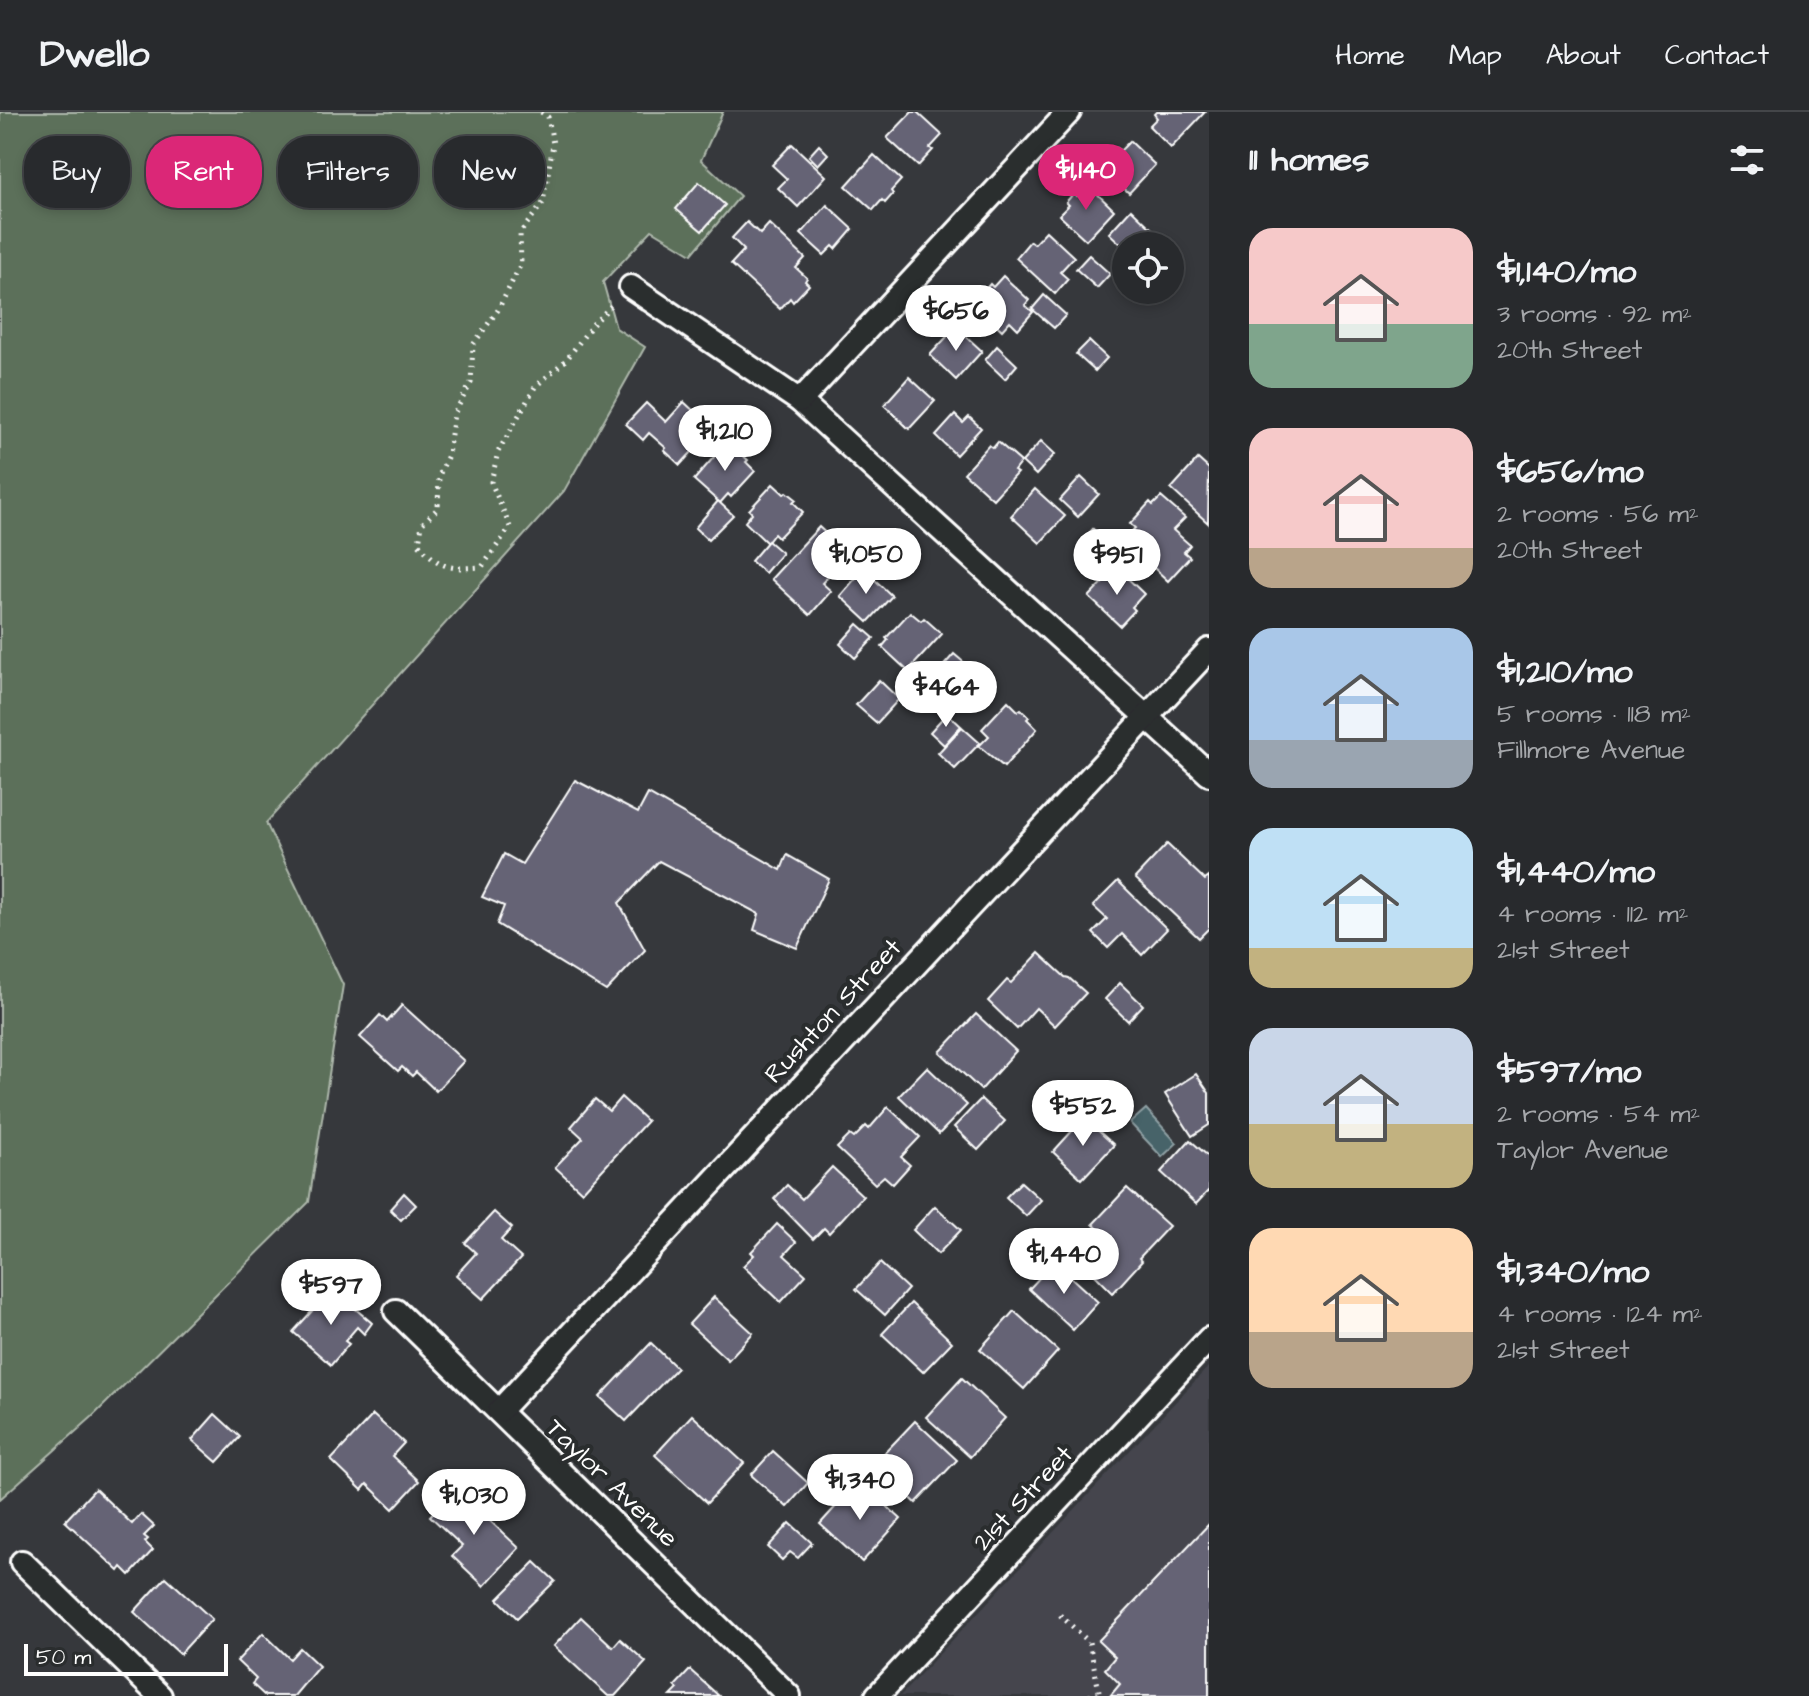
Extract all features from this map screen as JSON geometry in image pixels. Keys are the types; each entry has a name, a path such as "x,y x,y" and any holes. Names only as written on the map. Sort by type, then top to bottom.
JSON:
{"street":[{"path":"800,401 1069,112"},
{"path":"631,287 800,401 1209,774"},
{"name":"Rushton Street","path":"499,1411 1209,650"},
{"name":"Taylor Avenue","path":"396,1311 789,1696"},
{"name":"21st Street","path":"877,1696 1209,1339"},
{"path":"22,1562 160,1696"}],"path":[{"path":"541,112 548,117 553,144 543,203 520,233 521,264 498,310 473,345 471,383 454,414 448,455 439,476 438,508 422,524 419,544 432,558 451,569 482,567 510,527 491,482 498,452 535,387 567,359 592,325 631,287"},
{"path":"1060,1615 1089,1642 1099,1695 1089,1696"}],"shaded area":[{"path":"1209,1366 1209,1696 900,1696"}],"green space":[{"path":"0,112 723,112 701,160 740,196 692,254 652,230 603,282 616,328 645,347 564,491 266,823 343,985 309,1202 92,1417 0,1499"}],"water":[{"path":"1146,1109 1177,1143 1162,1157 1130,1123"}],"building":[{"path":"912,112 917,112 942,135 918,166 887,138"},
{"path":"1156,112 1205,112 1171,148 1149,126 1157,118"},
{"path":"1130,141 1155,165 1129,193 1103,169 1117,148 1120,151"},
{"path":"792,144 826,176 798,207 778,188 787,179 772,165"},
{"path":"819,145 828,154 818,165 809,156"},
{"path":"874,155 901,180 885,203 882,200 873,210 846,186"},
{"path":"699,182 725,205 702,231 676,209"},
{"path":"1088,185 1114,210 1086,240 1059,215 1069,205 1066,202 1074,193 1077,196"},
{"path":"827,205 853,229 836,249 833,246 824,255 801,234"},
{"path":"1131,209 1152,229 1149,232 1112,232 1112,236 1109,233"},
{"path":"747,222 760,234 769,224 805,258 796,268 807,278 805,281 809,285 793,302 790,298 780,309 731,264 744,250 732,238"},
{"path":"1046,231 1074,257 1060,272 1068,279 1055,294 1016,258 1030,241 1034,244"},
{"path":"1089,255 1110,274 1097,288 1076,269"},
{"path":"1003,276 1029,300 1025,305 1033,312 1018,329 1010,321 1002,330 975,305 990,284 993,287"},
{"path":"1044,295 1066,315 1054,328 1032,309"},
{"path":"956,327 982,351 956,380 930,355"},
{"path":"1089,341 1107,358 1095,371 1076,354"},
{"path":"997,346 1017,365 1005,379 985,360"},
{"path":"909,377 935,401 909,429 884,405"},
{"path":"684,402 715,427 680,465 649,433 643,440 626,424 646,403 666,422"},
{"path":"955,415 963,423 969,417 981,428 956,455 936,436"},
{"path":"1041,441 1055,454 1036,475 1022,462"},
{"path":"727,442 748,460 746,462 755,471 731,497 728,494 720,503 694,480"},
{"path":"998,442 1021,462 1014,471 1017,473 993,499 964,473 989,445 993,448"},
{"path":"1198,459 1209,469 1208,523 1171,489"},
{"path":"1081,477 1099,494 1078,517 1060,500"},
{"path":"773,484 796,499 793,502 803,512 778,538 774,534 767,543 745,522 752,513 749,510"},
{"path":"1035,489 1065,516 1040,543 1011,516"},
{"path":"1161,497 1185,518 1173,530 1190,545 1184,552 1190,557 1168,581 1124,540 1135,528 1130,524 1150,502 1153,505"},
{"path":"718,501 733,515 708,540 695,528"},
{"path":"819,527 841,542 838,545 848,554 822,583 831,591 810,615 771,579"},
{"path":"1093,529 1117,551 1103,566 1079,544"},
{"path":"768,541 782,553 765,573 751,561"},
{"path":"1117,568 1144,594 1120,626 1089,597"},
{"path":"861,572 870,580 872,577 892,596 868,622 840,596"},
{"path":"910,612 921,621 924,618 942,634 908,671 882,647 888,640 886,638"},
{"path":"858,624 874,638 855,658 840,644"},
{"path":"954,654 986,679 959,708 930,681"},
{"path":"879,680 899,699 877,723 856,705"},
{"path":"1008,701 1018,711 1021,709 1037,729 1004,767 979,746 989,736 982,729"},
{"path":"947,713 961,726 944,745 930,732"},
{"path":"962,727 980,743 955,769 938,753"},
{"path":"575,780 638,813 648,794 781,870 787,855 829,879 797,948 754,930 759,914 659,861 619,903 645,950 606,991 497,924 504,906 482,897 504,854 522,864"},
{"path":"1167,844 1205,880 1209,877 1209,928 1199,938 1135,878"},
{"path":"1118,881 1167,929 1142,955 1122,934 1108,948 1093,933 1107,919 1093,906"},
{"path":"1039,953 1086,993 1055,1026 1036,1008 1017,1029 988,1001 1007,980 1011,983"},
{"path":"1120,983 1143,1005 1128,1021 1105,999"},
{"path":"402,1005 464,1061 436,1091 416,1072 412,1076 402,1067 398,1071 360,1037 380,1015 387,1022"},
{"path":"976,1014 1016,1051 981,1090 940,1052"},
{"path":"927,1067 967,1105 939,1134 899,1096"},
{"path":"1196,1074 1209,1093 1209,1125 1192,1136 1165,1094"},
{"path":"621,1097 647,1121 582,1192 555,1167 583,1138 571,1127 595,1099 609,1111"},
{"path":"981,1099 1005,1121 978,1150 954,1127"},
{"path":"888,1107 920,1137 901,1157 910,1165 893,1184 884,1176 875,1184 837,1148 850,1135 854,1138 866,1126 869,1129"},
{"path":"1084,1118 1114,1145 1082,1179 1053,1152"},
{"path":"1190,1140 1209,1157 1209,1190 1196,1204 1161,1172"},
{"path":"832,1167 863,1196 829,1233 824,1228 813,1239 774,1199 787,1185 802,1199"},
{"path":"1021,1182 1041,1200 1026,1216 1006,1197"},
{"path":"1127,1188 1169,1226 1139,1258 1142,1261 1113,1293 1085,1265 1109,1239 1093,1224"},
{"path":"404,1193 416,1205 401,1220 390,1209"},
{"path":"935,1206 961,1230 938,1254 913,1230"},
{"path":"494,1212 512,1228 501,1240 521,1258 483,1299 456,1275 476,1253 465,1243"},
{"path":"777,1224 796,1242 784,1255 806,1275 781,1302 743,1266 754,1255 751,1252"},
{"path":"1054,1262 1098,1302 1073,1330 1029,1289"},
{"path":"880,1263 908,1289 885,1315 856,1289"},
{"path":"332,1289 372,1323 364,1334 357,1327 345,1341 349,1344 331,1365 293,1332"},
{"path":"714,1297 753,1333 728,1360 689,1324"},
{"path":"911,1303 952,1342 923,1372 882,1334"},
{"path":"1014,1311 1058,1351 1024,1389 980,1349"},
{"path":"651,1343 677,1368 626,1421 600,1397"},
{"path":"962,1378 1005,1418 970,1457 926,1417"},
{"path":"215,1414 240,1437 217,1462 192,1440"},
{"path":"373,1415 404,1443 392,1456 419,1481 393,1509 367,1484 362,1490 331,1460"},
{"path":"692,1415 744,1463 707,1503 655,1455"},
{"path":"915,1421 957,1460 916,1503 874,1464"},
{"path":"773,1451 808,1483 787,1507 751,1475"},
{"path":"859,1481 901,1519 862,1562 820,1524"},
{"path":"455,1488 519,1548 484,1586 452,1556 462,1546 430,1516"},
{"path":"95,1489 132,1524 141,1514 154,1526 144,1536 148,1539 145,1542 153,1550 130,1575 122,1567 119,1571 65,1521"},
{"path":"790,1523 812,1543 798,1558 790,1552 782,1560 768,1547"},
{"path":"1209,1524 1209,1696 1110,1696 1120,1684 1105,1669 1115,1657 1098,1641"},
{"path":"535,1562 555,1581 517,1618 498,1599"},
{"path":"166,1577 212,1619 180,1654 134,1612"},
{"path":"581,1617 613,1647 620,1639 646,1662 615,1696 608,1696 554,1646"},
{"path":"263,1633 290,1659 300,1648 319,1666 294,1696 265,1696 252,1684 256,1679 237,1661"},
{"path":"690,1670 719,1696 671,1696 678,1689 675,1686"}]}
